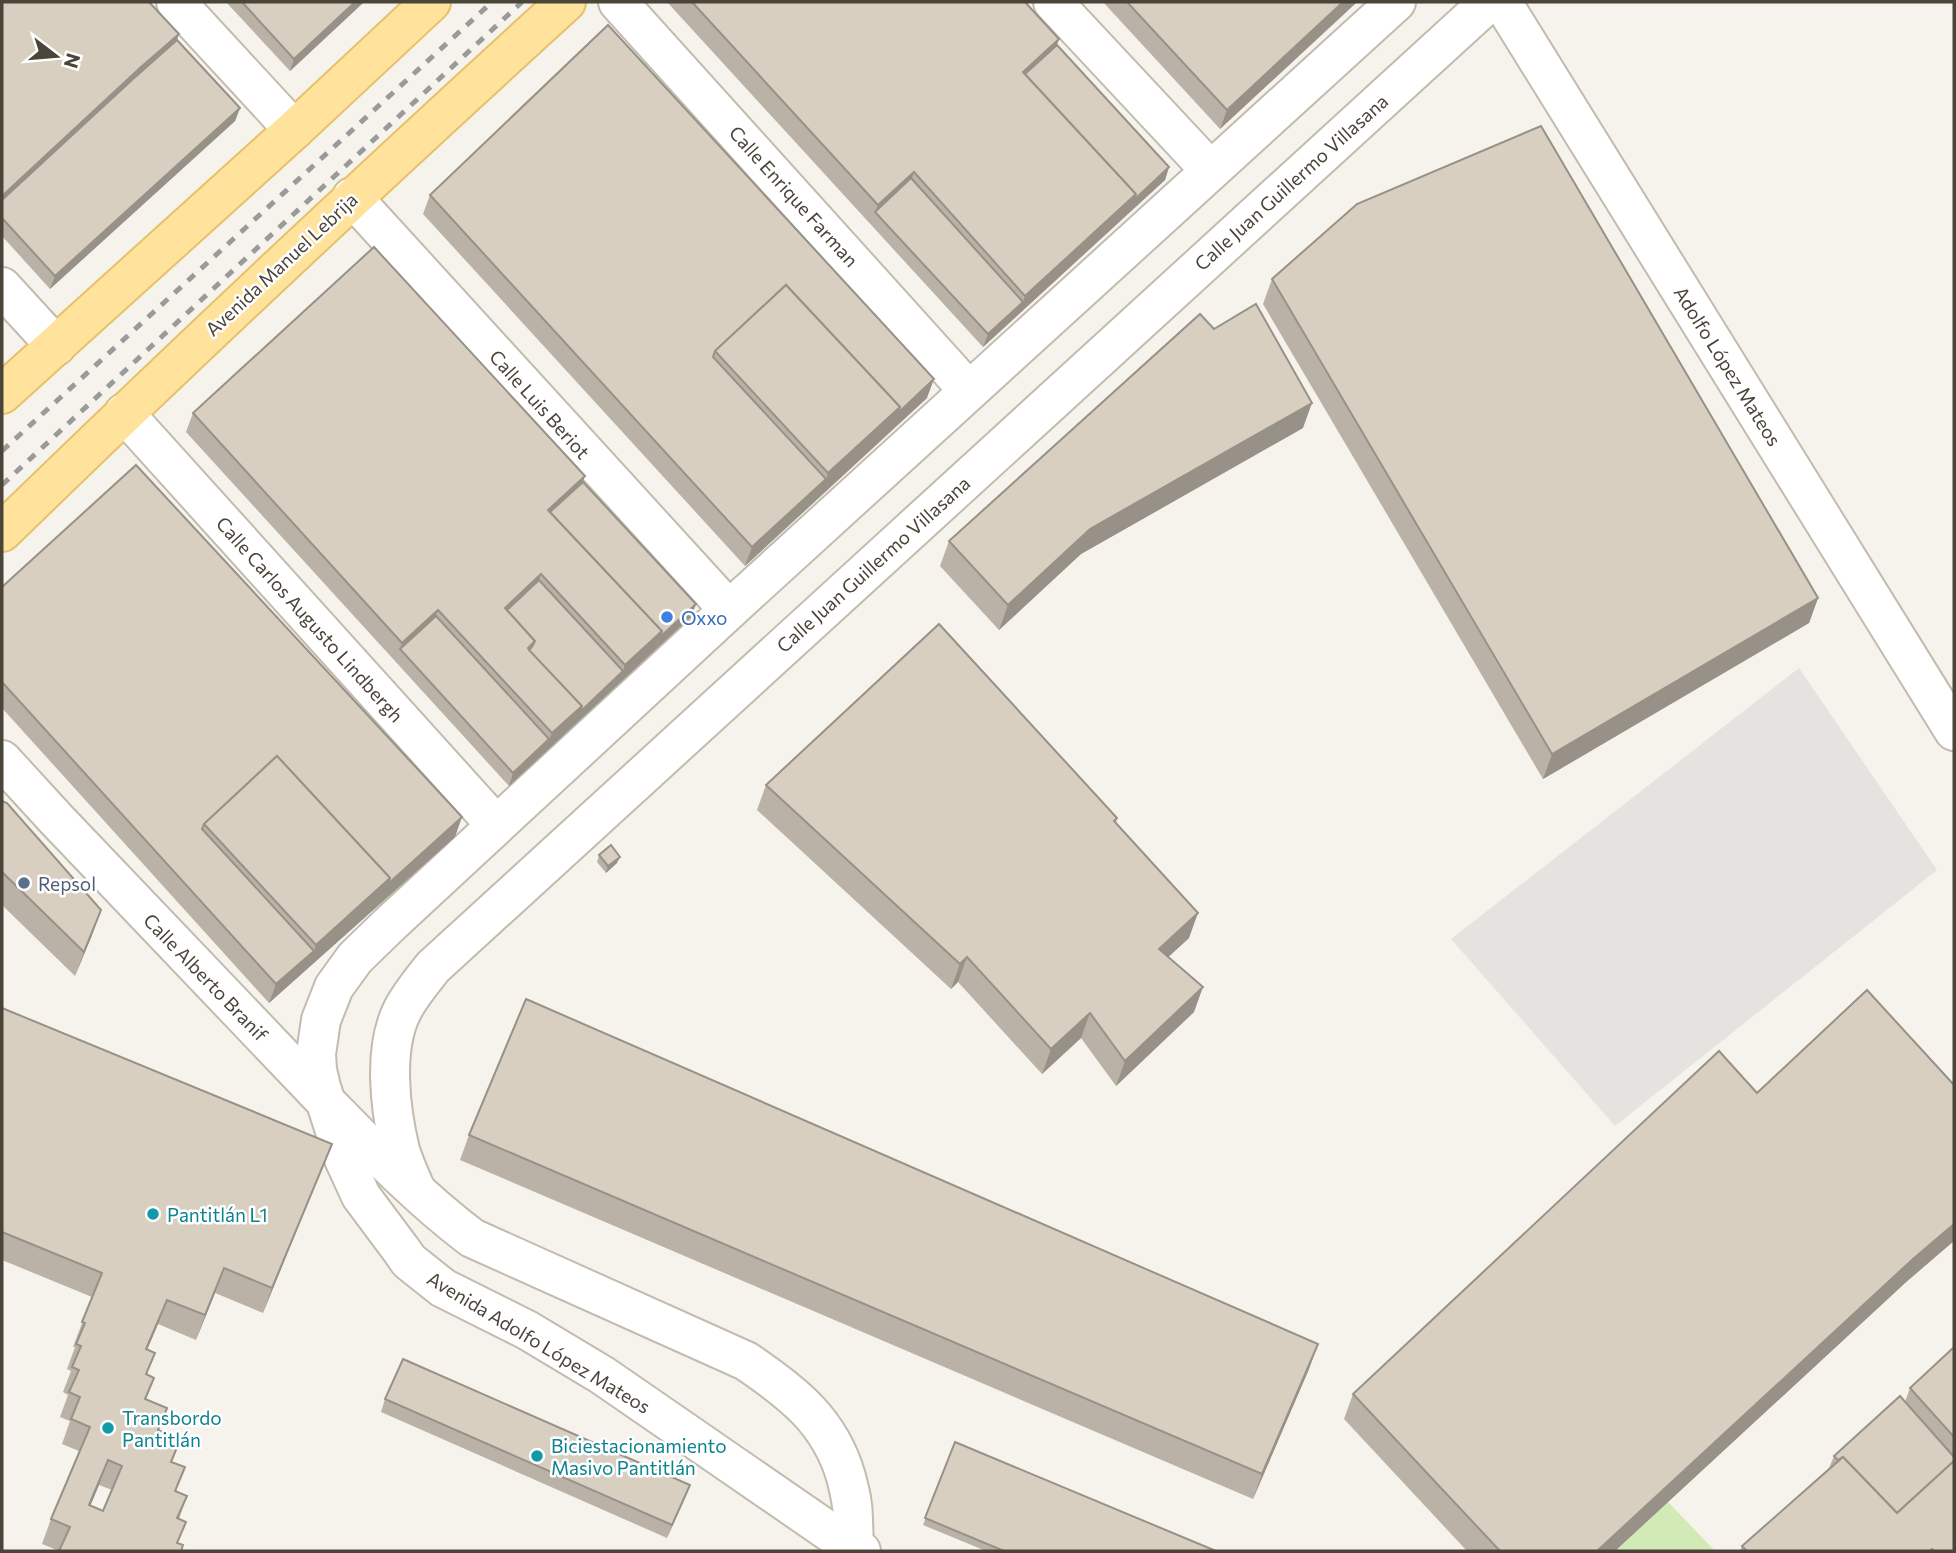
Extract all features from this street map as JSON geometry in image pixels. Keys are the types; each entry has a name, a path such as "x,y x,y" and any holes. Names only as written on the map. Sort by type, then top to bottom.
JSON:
{"main road":[{"path":"2,394 431,2"},
{"name":"Avenida Manuel Lebrija","path":"2,532 352,197 566,2"}],"street":[{"path":"176,2 294,130"},
{"name":"Calle Enrique Farman","path":"618,2 969,391"},
{"path":"1053,2 1210,170"},
{"path":"326,1102 317,1070 321,1020 334,988 355,958 729,610 1396,2"},
{"name":"Calle Juan Guillermo Villasana","path":"416,1190 395,1128 391,1099 391,1048 402,1010 433,967 1489,2"},
{"name":"Adolfo López Mateos","path":"1502,2 1954,731"},
{"name":"Calle Luis Beriot","path":"352,197 729,610"},
{"path":"2,287 56,346"},
{"name":"Calle Carlos Augusto Lindbergh","path":"124,413 496,825"},
{"name":"Calle Alberto Branif","path":"2,760 326,1102 416,1190"},
{"name":"Avenida Adolfo López Mateos","path":"326,1102 344,1160 361,1196 409,1261 443,1287 527,1330 603,1376 855,1550"},
{"name":"Avenida Adolfo López Mateos","path":"416,1190 472,1238 746,1361 777,1382 806,1407 825,1430 841,1460 853,1502 855,1550"}],"green space":[{"path":"1668,1502 1715,1551 1615,1551"}],"shaded area":[{"path":"1799,668 1937,870 1615,1126 1451,939"}],"building":[{"path":"2,2 149,2 179,34 2,196"},
{"path":"242,2 355,2 294,59"},
{"path":"692,2 1025,2 1059,39 1023,72 1136,194 1025,296 914,172 878,205"},
{"path":"1127,2 1343,2 1227,110"},
{"path":"608,25 934,379 898,413 900,407 786,285 715,351 713,357 826,479 752,547 430,195"},
{"path":"177,40 240,108 55,276 2,218 2,200"},
{"path":"1057,45 1169,167 1134,200 1136,194 1025,74"},
{"path":"1541,126 1818,598 1552,754 1272,279 1357,204"},
{"path":"911,178 1023,302 988,334 875,212"},
{"path":"374,247 585,476 548,510 662,631 625,665 541,574 505,608 535,641 528,648 582,706 552,733 438,610 402,643 193,413"},
{"path":"786,285 900,407 828,473 715,351"},
{"path":"1256,304 1312,403 1090,529 1008,605 949,541 1200,314 1214,329"},
{"path":"136,465 462,817 388,884 390,878 277,756 204,824 202,829 314,951 276,984 2,682 2,587"},
{"path":"583,482 696,604 660,637 662,631 550,512"},
{"path":"539,580 623,671 580,712 582,706 529,650 535,641 507,610"},
{"path":"436,616 549,739 513,773 400,649"},
{"path":"939,624 1117,818 1114,821 1198,913 1159,949 1203,987 1125,1061 1090,1013 1051,1049 967,957 960,964 766,785"},
{"path":"277,756 390,878 316,945 204,824"},
{"path":"2,801 7,803 101,910 84,952 2,872"},
{"path":"611,845 620,857 608,866 599,855"},
{"path":"1867,990 1954,1085 1954,1224 1597,1551 1500,1551 1353,1394 1719,1051 1757,1093"},
{"path":"526,999 1318,1344 1262,1474 469,1135"},
{"name":"Pantitlán L1","path":"2,1008 332,1144 272,1288 224,1268 205,1315 167,1300 146,1349 155,1353 146,1374 154,1378 145,1399 167,1408 158,1430 180,1440 171,1462 185,1467 175,1491 187,1496 177,1518 186,1522 177,1543 183,1545 181,1551 59,1551 70,1527 51,1519 90,1427 71,1419 80,1397 69,1392 79,1370 72,1367 81,1346 76,1344 85,1323 82,1322 102,1273 2,1232","holes":["108,1460 122,1466 103,1511 89,1505"]},
{"path":"1954,1347 1954,1437 1910,1388"},
{"name":"Biciestacionamiento Masivo Pantitlán","path":"403,1359 690,1485 672,1525 385,1399"},
{"path":"1900,1396 1954,1457 1954,1461 1897,1513 1843,1457 1838,1460 1834,1456"},
{"path":"955,1442 1216,1551 1004,1551 925,1518"},
{"path":"1843,1457 1897,1513 1954,1461 1954,1551 1747,1551 1742,1546"}],"railway":[{"path":"2,451 492,2"},
{"path":"2,485 522,2"}],"place":[{"name":"Oxxo","path":"667,617"},
{"name":"Repsol","path":"24,883"},
{"name":"Pantitlán L1","path":"153,1214"},
{"name":"Transbordo Pantitlán","path":"108,1428"},
{"name":"Biciestacionamiento Masivo Pantitlán","path":"537,1456"}]}
